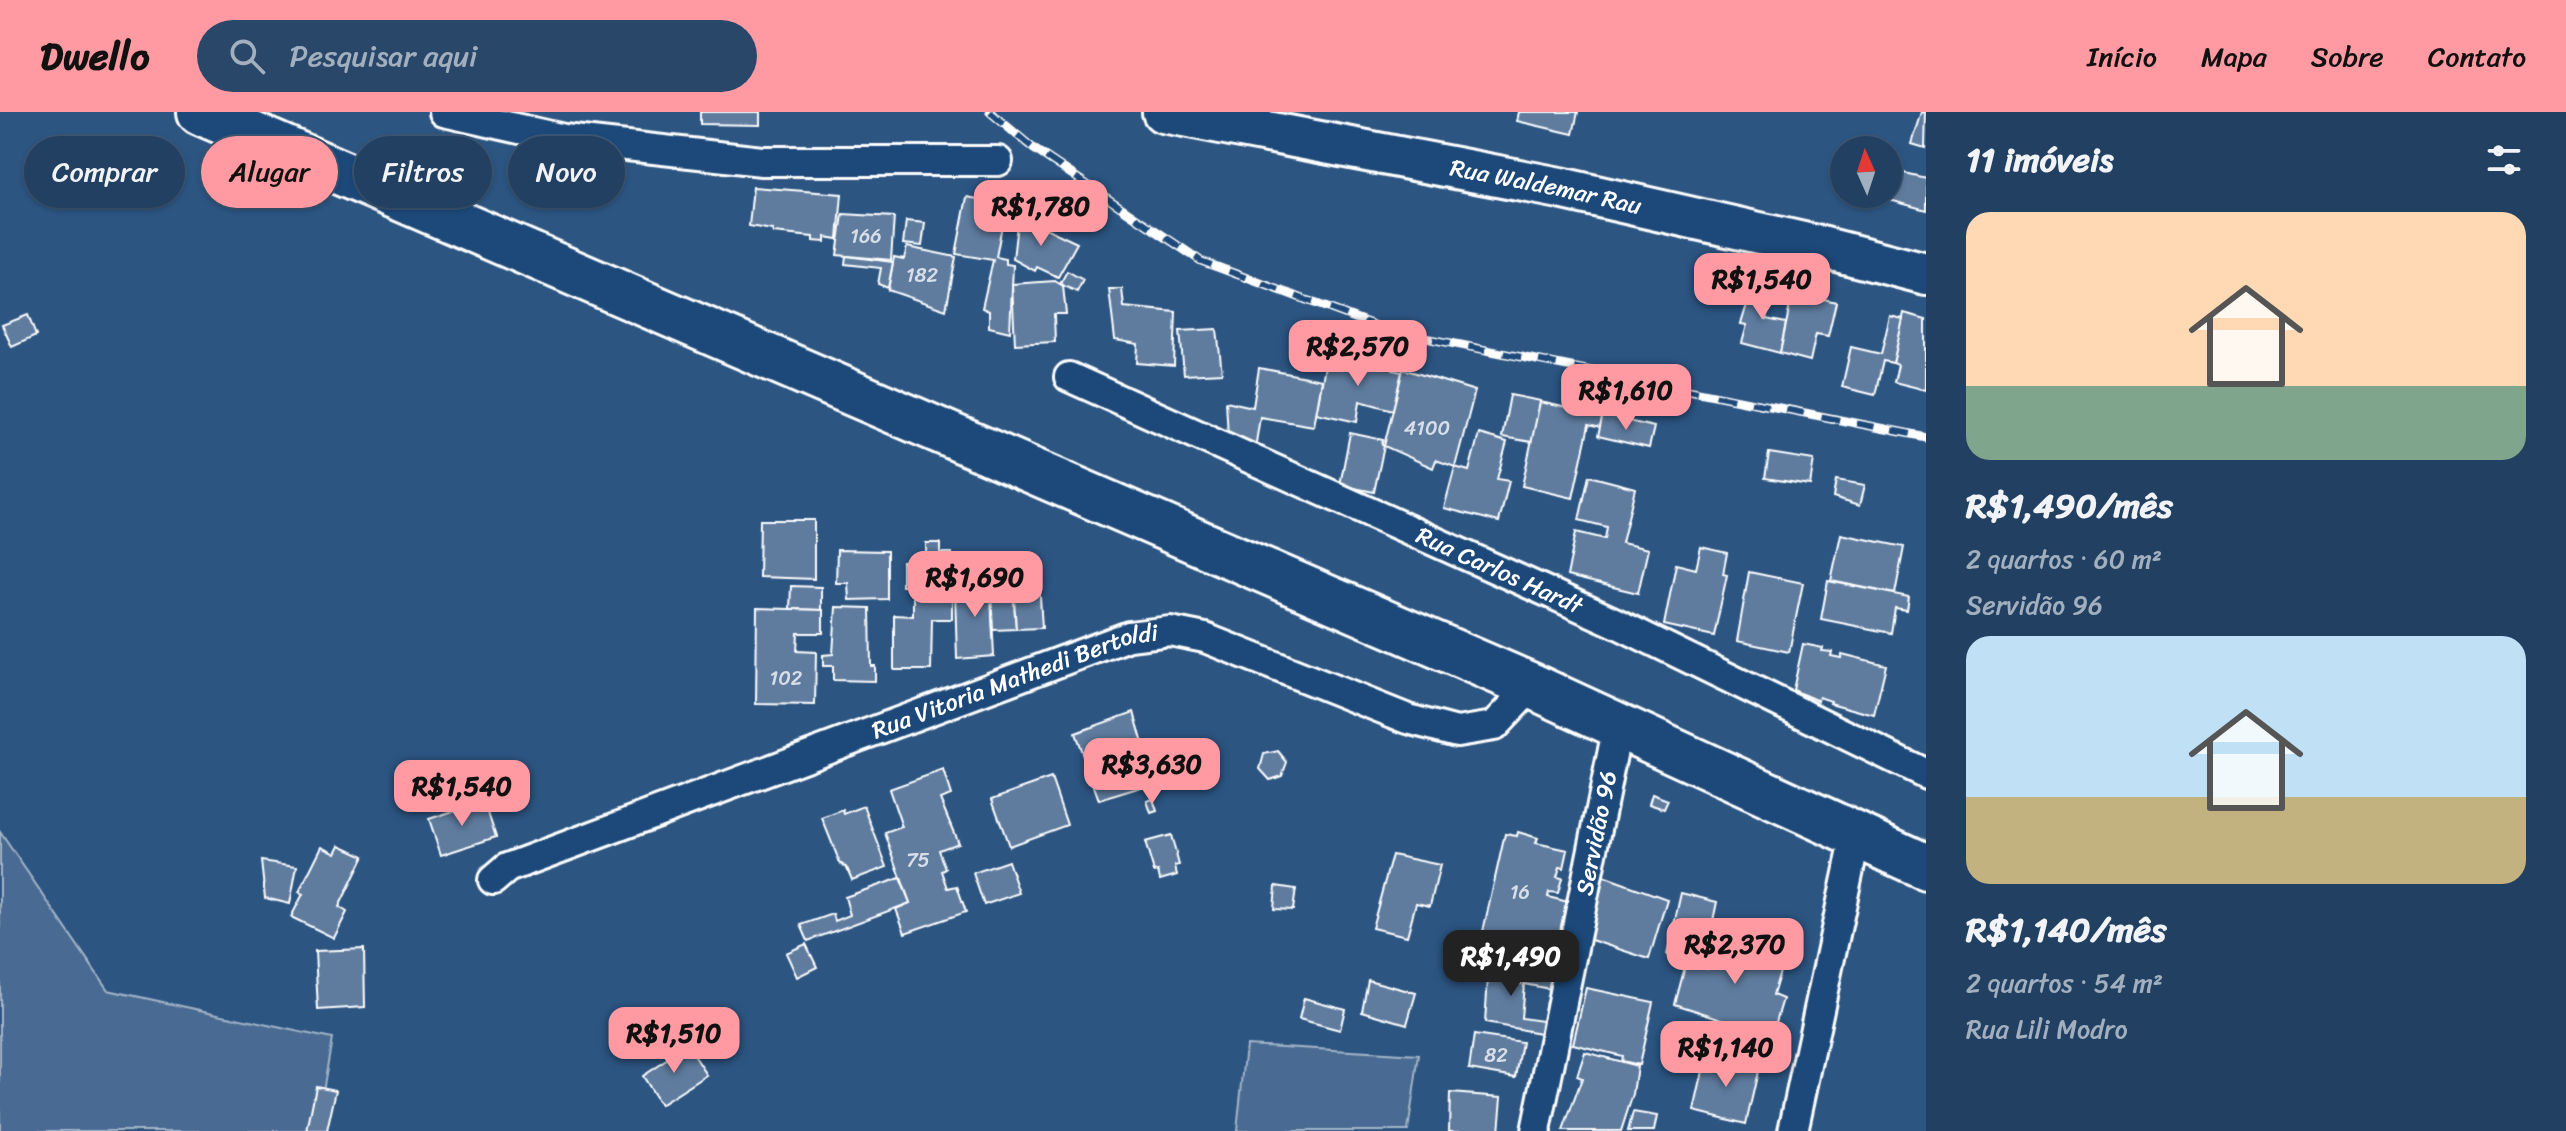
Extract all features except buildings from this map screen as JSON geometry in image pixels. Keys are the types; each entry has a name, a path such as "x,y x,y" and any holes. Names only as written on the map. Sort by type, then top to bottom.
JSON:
{"highway":[{"path":"200,112 1532,686 1926,867"}],"street":[{"path":"444,112 564,139 762,161 998,161"},
{"name":"Rua Waldemar Rau","path":"1163,112 1560,188 1926,274"},
{"name":"Rua Carlos Hardt","path":"1069,377 1614,622 1926,774"},
{"name":"Rua Vitoria Mathedi Bertoldi","path":"493,880 507,868 1129,636 1170,631 1205,638 1408,719 1457,732 1494,726 1532,686"},
{"name":"Servidão 96","path":"1536,1131 1618,725"},
{"path":"1793,1131 1856,836"}],"shaded area":[{"path":"0,832 108,990 332,1039 316,1131 0,1131"},
{"path":"1246,1045 1419,1055 1408,1131 1237,1131"}],"railway":[{"path":"990,112 1034,149 1201,261 1390,331 1926,437"}]}
